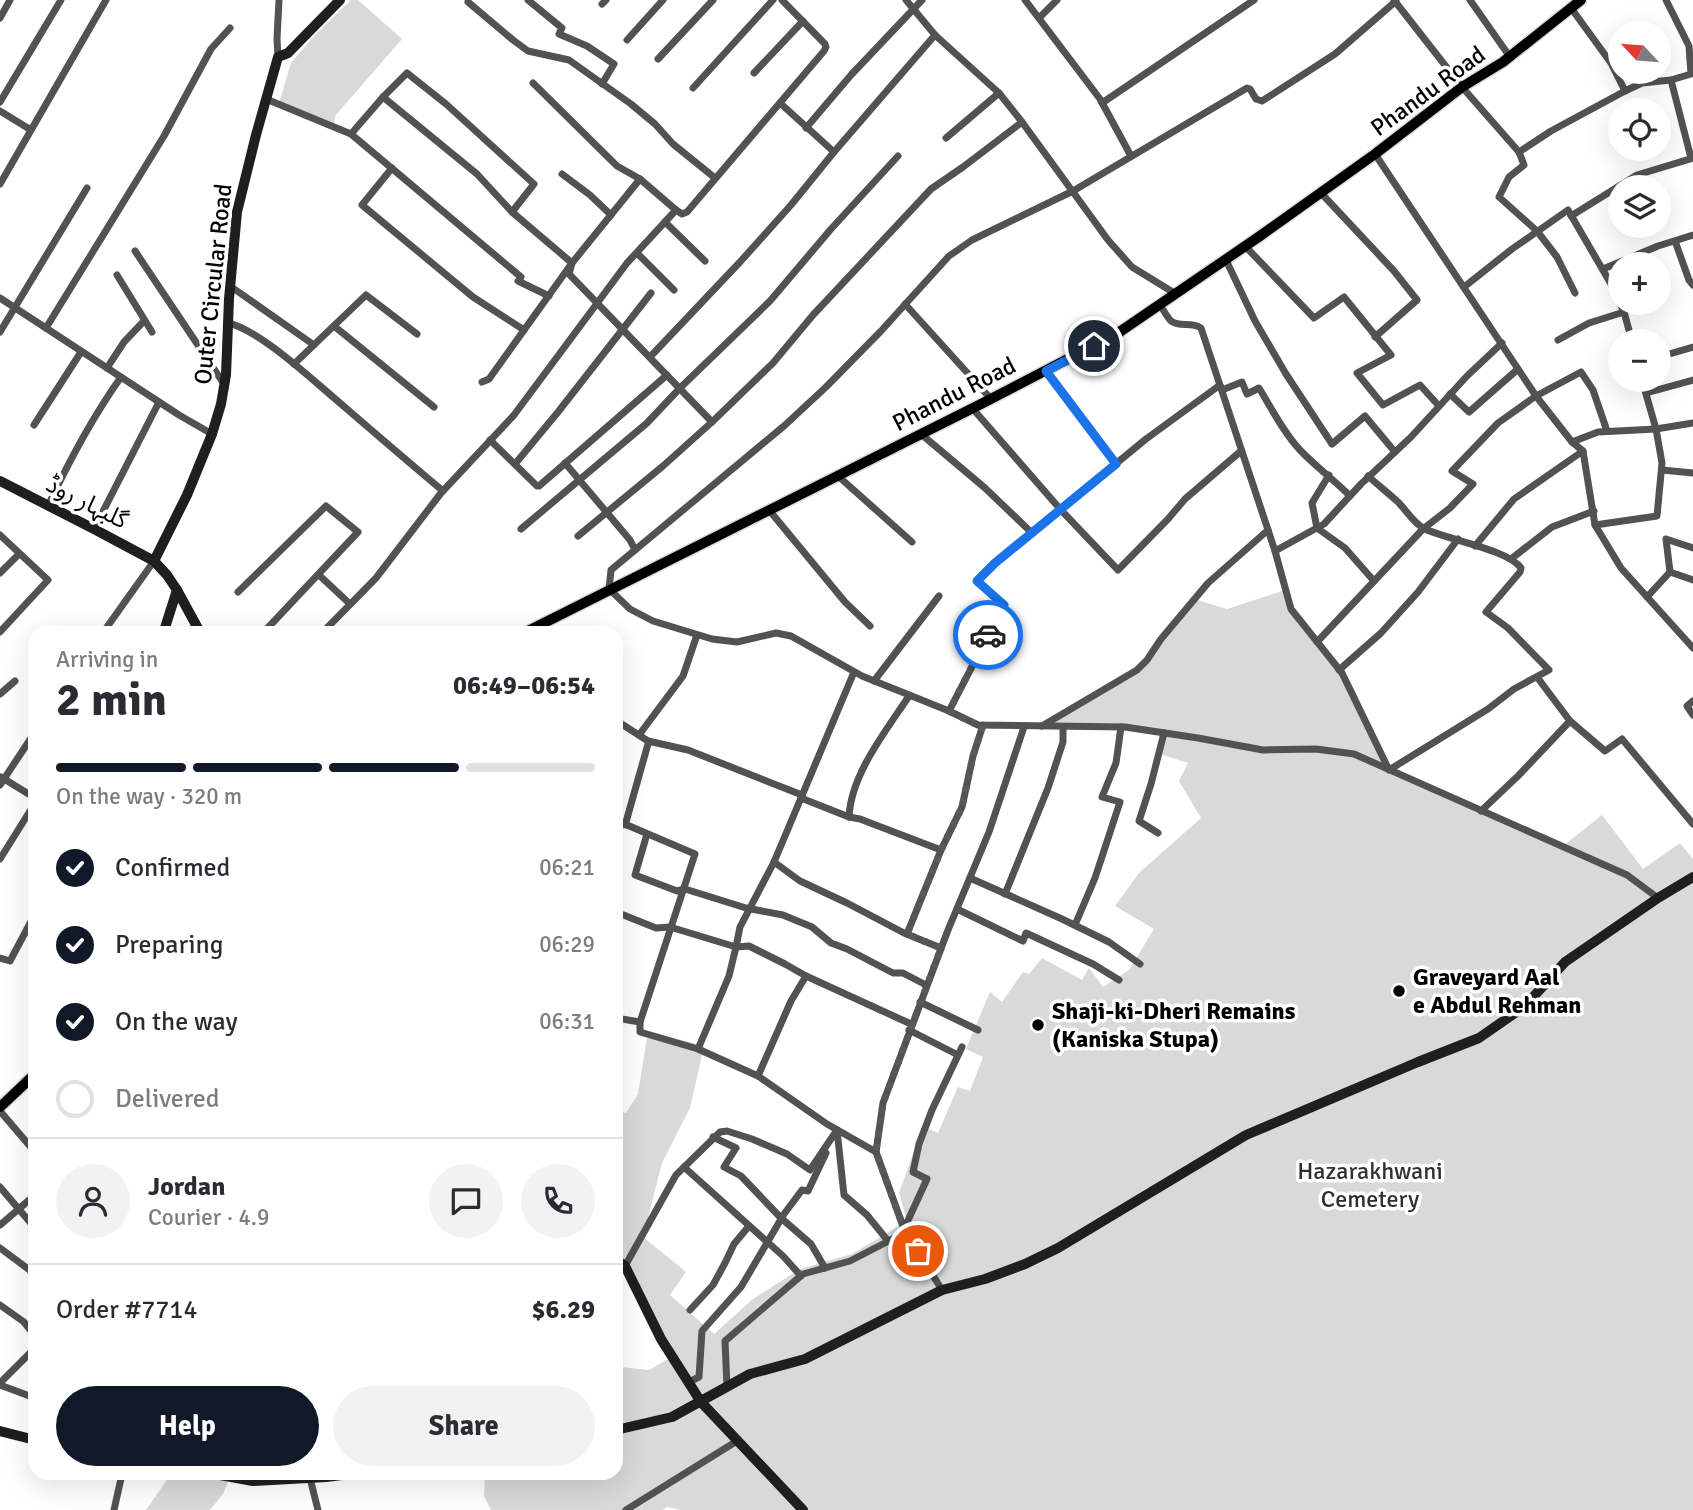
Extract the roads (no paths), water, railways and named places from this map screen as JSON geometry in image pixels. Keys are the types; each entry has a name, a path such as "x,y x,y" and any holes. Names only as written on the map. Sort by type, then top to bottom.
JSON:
{"main road":[{"path":"278,57 288,53 340,0"},
{"name":"Phandu Road","path":"538,626 1118,333 1375,154 1462,87 1510,57 1581,0"},
{"name":"Outer Circular Road","path":"154,561 187,495 212,434 225,385 237,212 278,57"},
{"name":"گلبہار روڈ","path":"0,481 154,561"},
{"path":"154,561 177,590 197,626"},
{"path":"166,626 177,590"},
{"path":"623,1428 672,1417 750,1374 805,1359 942,1290 985,1279 1025,1264 1071,1240 1246,1135 1479,1038 1525,1006 1565,962 1693,877"},
{"path":"0,1109 28,1081"},
{"path":"623,1269 661,1339 701,1402 803,1510"},
{"path":"0,1431 28,1438"},
{"path":"248,1480 272,1480"}],"street":[{"path":"0,18 10,0"},
{"path":"0,102 61,0"},
{"path":"0,184 106,0"},
{"path":"278,57 279,0"},
{"path":"528,0 562,28 559,34 587,46 614,64 602,84"},
{"path":"627,40 663,0"},
{"path":"658,59 713,0"},
{"path":"693,88 773,0"},
{"path":"533,83 617,166 640,179 682,214 687,212 826,47 782,0"},
{"path":"906,0 934,34 999,93 1108,240 1132,267 1176,295"},
{"path":"806,128 851,75 922,0"},
{"path":"1025,0 1102,103 1131,156"},
{"path":"1038,18 1057,0"},
{"path":"1102,103 1254,0"},
{"path":"1576,293 1557,257 1537,231 1499,197 1509,177 1524,165 1519,152 1462,87 1395,0 1335,54 1262,101 1256,100 1247,88 1073,191 972,240 949,256 826,387 784,426 611,570 610,589 630,609 653,621 712,639 737,642 776,633 791,636 854,672 978,725 1121,727 1263,750 1316,749 1354,754 1627,874 1658,898"},
{"path":"1470,0 1510,57"},
{"path":"1571,216 1637,175 1692,158 1671,80 1691,74 1689,46 1667,0"},
{"path":"467,1 528,51 569,60 639,111 673,144 715,178"},
{"path":"1571,8 1611,63 1625,91"},
{"path":"754,74 803,21"},
{"path":"46,328 164,136 211,49 230,28"},
{"path":"650,357 791,205 934,34"},
{"path":"351,134 407,72 534,184 512,212"},
{"path":"1519,152 1551,131 1640,84"},
{"path":"946,138 999,93"},
{"path":"383,97 477,174 512,212 572,263"},
{"path":"266,99 351,134 521,277 518,281 549,296"},
{"path":"779,103 834,152"},
{"path":"0,111 31,130"},
{"path":"578,536 712,422 773,363 813,315 931,189 1022,122"},
{"path":"1375,154 1535,396 1572,442 1583,451 1595,525 1621,568 1693,648"},
{"path":"521,529 647,423 770,301 898,156"},
{"path":"392,168 362,205 473,298 524,330"},
{"path":"562,174 611,215"},
{"path":"482,382 489,379 572,263 640,179"},
{"path":"0,332 87,188"},
{"path":"1321,192 1418,300 1375,337"},
{"path":"329,626 376,578 443,491 514,415 597,303 676,210"},
{"path":"1464,287 1568,210 1608,277"},
{"path":"665,222 705,261"},
{"path":"1603,269 1693,235"},
{"path":"1675,241 1693,285"},
{"path":"1245,246 1314,318 1344,297 1391,355 1357,373 1384,405 1420,385 1439,406"},
{"path":"135,251 225,385"},
{"path":"637,253 674,290"},
{"path":"1226,260 1255,321 1332,444 1365,416 1395,452"},
{"path":"572,263 569,274 712,422"},
{"path":"117,275 152,332"},
{"path":"230,286 314,345"},
{"path":"515,464 651,293"},
{"path":"293,364 366,295 417,334"},
{"path":"0,298 212,434"},
{"path":"905,304 991,399"},
{"path":"1160,305 1172,322 1195,324 1201,328 1275,551 1291,609 1339,670 1389,770"},
{"path":"1558,340 1589,323 1614,315"},
{"path":"107,368 124,342 144,321"},
{"path":"228,323 237,325 270,345 443,491"},
{"path":"334,326 434,407"},
{"path":"1275,551 1324,524 1368,476 1502,343"},
{"path":"1671,353 1693,347"},
{"path":"34,425 82,352"},
{"path":"1450,394 1469,412 1518,369"},
{"path":"1046,371 1116,464"},
{"path":"1317,642 1423,528 1450,508 1473,484 1452,471 1498,423 1535,396 1581,372 1593,390 1607,431"},
{"path":"490,440 537,486 540,485 667,374"},
{"path":"48,506 100,407 121,377"},
{"path":"1595,525 1657,516 1662,463 1646,393 1693,380"},
{"path":"949,711 1004,605 977,581 995,563 1146,439 1221,388 1242,383 1247,394 1259,388 1300,450 1350,496"},
{"path":"94,528 159,402"},
{"path":"972,408 1061,510 1118,570 1185,499 1241,451"},
{"path":"1572,442 1598,432 1656,429 1693,423"},
{"path":"921,434 985,488 1032,533"},
{"path":"1475,546 1514,499 1583,451"},
{"path":"565,463 630,540 635,550"},
{"path":"1662,470 1693,473"},
{"path":"1329,475 1312,503 1317,528 1345,548 1374,581"},
{"path":"838,476 912,542"},
{"path":"1368,476 1423,528 1519,564 1520,572 1486,612 1508,628 1549,670 1514,689 1488,709 1389,770"},
{"path":"238,592 326,506 358,532 270,626"},
{"path":"769,510 845,602 870,626"},
{"path":"1510,559 1552,527 1594,511"},
{"path":"1042,727 1137,670 1208,583 1268,530"},
{"path":"0,535 48,580 0,632"},
{"path":"1339,670 1381,633 1418,592 1458,539"},
{"path":"1670,572 1665,539 1693,548"},
{"path":"0,573 19,554"},
{"path":"108,626 154,561"},
{"path":"1647,597 1670,572"},
{"path":"1670,572 1693,580"},
{"path":"319,575 351,604"},
{"path":"874,681 939,596"},
{"path":"639,735 683,676 697,635"},
{"path":"698,1049 729,976 740,927 774,862 854,672"},
{"path":"1537,677 1570,721 1605,751 1622,739 1693,824"},
{"path":"0,694 15,681"},
{"path":"849,817 863,769 909,696"},
{"path":"1693,701 1687,706 1693,715"},
{"path":"1481,811 1570,721"},
{"path":"623,725 648,741 688,750 849,817 941,850"},
{"path":"907,934 941,850 962,807 983,725"},
{"path":"942,1290 905,1231 876,1152 883,1103 926,985 989,832 1024,727"},
{"path":"1005,894 1048,788 1063,742 1063,727"},
{"path":"1074,925 1095,878 1120,802 1102,797 1116,763 1121,727"},
{"path":"1158,833 1139,821 1164,733"},
{"path":"627,825 648,741"},
{"path":"28,742 1,780 28,797"},
{"path":"0,859 28,813"},
{"path":"623,825 695,855 640,1022 640,1032 698,1049 758,1076 837,1130 876,1152"},
{"path":"647,834 635,875 677,891 685,889 748,909 783,915 812,927 831,943 892,973 903,974 926,985"},
{"path":"774,862 800,881 941,948"},
{"path":"970,878 1109,942 1140,964"},
{"path":"957,908 1023,941 1026,933 1093,964 1119,980"},
{"path":"623,915 656,928 670,928 736,947 749,946 910,1027 958,1055"},
{"path":"0,958 10,961 28,929"},
{"path":"758,1076 791,1001 806,976"},
{"path":"920,1002 978,1030"},
{"path":"623,1019 640,1022"},
{"path":"727,1387 725,1341 801,1276 850,1261 905,1231 926,1179 914,1172 919,1144 962,1047"},
{"path":"0,1109 28,1144"},
{"path":"623,1258 676,1175 720,1132 727,1131 752,1139 787,1154 810,1170 837,1130"},
{"path":"689,1382 699,1377 702,1331 741,1287 781,1218 802,1189 808,1192 837,1130"},
{"path":"837,1130 844,1195 867,1215 888,1241"},
{"path":"713,1137 736,1148 724,1167 741,1175 781,1218 811,1244 825,1268"},
{"path":"684,1167 783,1255 801,1276"},
{"path":"0,1187 28,1220"},
{"path":"0,1225 28,1201"},
{"path":"690,1310 713,1285 734,1244 748,1226"},
{"path":"0,1248 28,1270"},
{"path":"0,1305 28,1327"},
{"path":"28,1355 0,1384 28,1395"},
{"path":"626,1510 737,1441"},
{"path":"114,1510 121,1480"},
{"path":"310,1480 318,1510"}],"place":[{"name":"Graveyard Aal e Abdul Rehman","path":"1399,991"},
{"name":"Shaji-ki-Dheri Remains (Kaniska Stupa)","path":"1038,1025"}],"park label":[{"name":"Hazarakhwani Cemetery","path":"1370,1185"}]}
